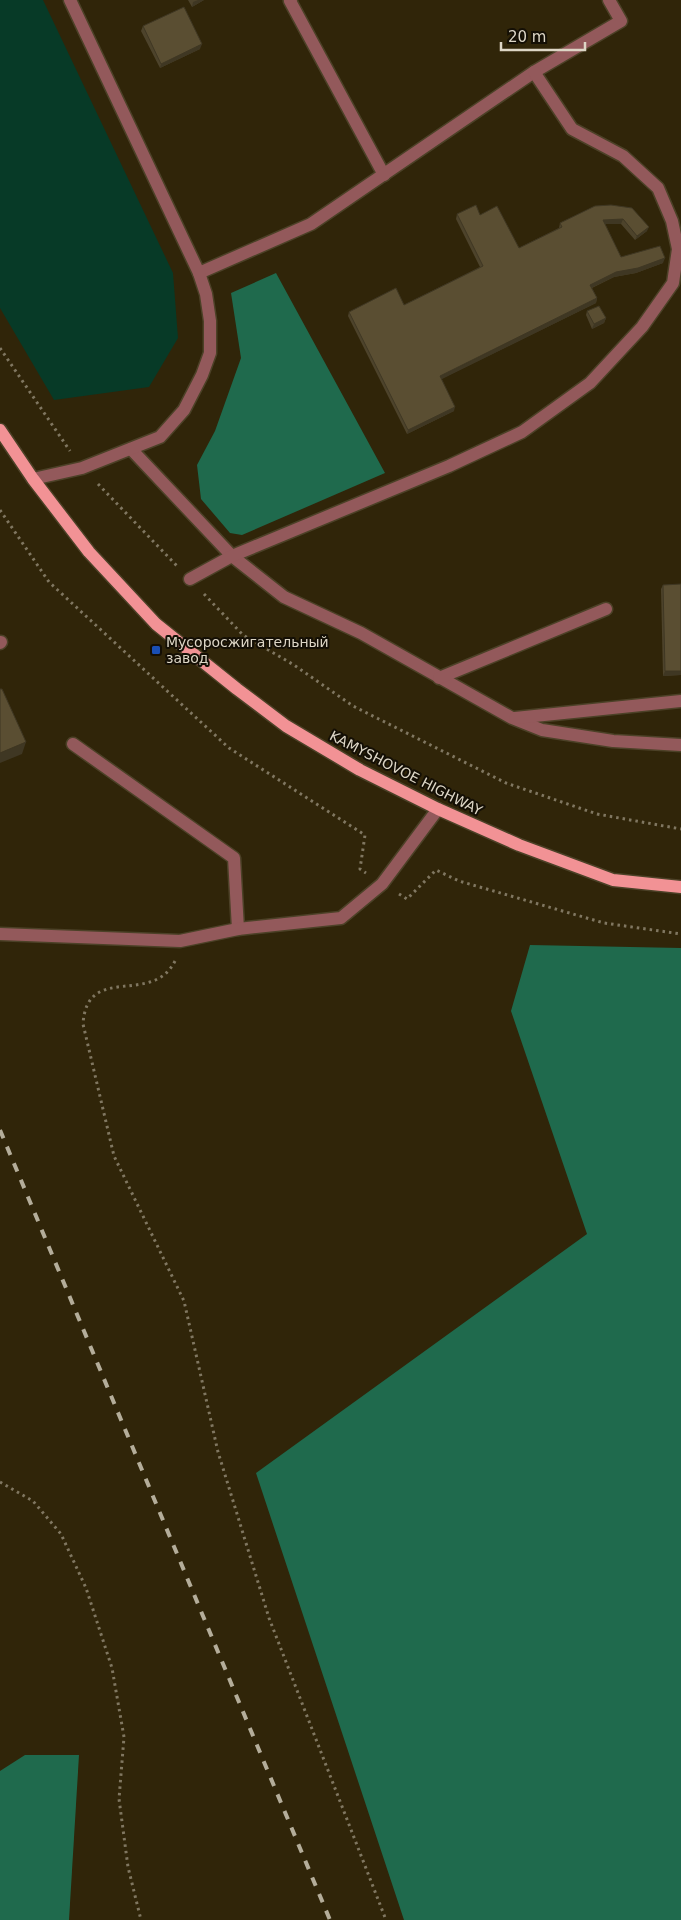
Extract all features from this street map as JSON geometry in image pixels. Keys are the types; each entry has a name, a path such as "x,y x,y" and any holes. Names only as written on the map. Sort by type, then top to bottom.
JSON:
{"main road":[{"name":"KAMYSHOVOE HIGHWAY","path":"0,430 33,479 90,552 156,624 236,689 286,726 360,770 438,809 519,845 613,880 681,887"}],"lane":[{"path":"33,479 82,468 160,437 184,410 202,375 210,353 210,321 206,294 199,272 70,0"},
{"path":"291,0 294,10 384,175"},
{"path":"199,272 312,224 534,72 621,21 609,0"},
{"path":"190,579 232,556 449,466 522,432 590,383 642,327 673,283 678,249 672,221 658,188 623,156 572,129 534,72"},
{"path":"131,448 232,556 284,597 361,633 512,718 542,730 614,740 681,745"},
{"path":"439,678 606,609"},
{"path":"512,718 681,701"},
{"path":"73,744 234,858 238,928"},
{"path":"0,934 180,942 238,928 341,918 382,884 438,809"}],"path":[{"path":"0,348 82,468 244,635 294,665 353,706 506,784 597,814 681,829"},
{"path":"0,510 48,582 229,748 365,835 360,869 382,884 407,898 436,870 460,881 604,924 681,934"},
{"path":"180,942 178,955 172,967 162,977 150,984 112,987 102,990 87,1004 83,1024 114,1156 184,1301 218,1452 268,1618 386,1920"},
{"path":"0,1482 33,1501 61,1534 86,1588 112,1668 124,1737 119,1799 128,1867 141,1920"}],"green space":[{"path":"0,0 43,0 173,273 178,338 149,387 54,400 0,308"},
{"path":"276,273 385,473 242,535 230,533 201,499 197,465 215,431 241,358 231,293"},
{"path":"530,945 681,948 681,1920 404,1920 256,1473 587,1234 511,1011"},
{"path":"25,1755 79,1755 69,1920 0,1920 0,1771"}],"building":[{"path":"184,7 202,44 161,64 143,26"},
{"path":"476,205 480,215 497,206 519,248 562,227 560,223 595,206 611,205 632,208 649,227 637,236 623,219 603,220 621,257 660,246 665,258 638,268 616,272 590,285 597,298 440,376 455,407 408,430 349,312 396,288 404,305 483,266 457,214"},
{"path":"599,306 606,318 594,324 587,311"},
{"path":"681,584 681,671 665,671 663,585"},
{"path":"0,689 2,689 26,742 0,753"}],"railway":[{"path":"0,1130 330,1920"}],"place":[{"name":"Мусоросжигательный завод","path":"156,650"}]}
